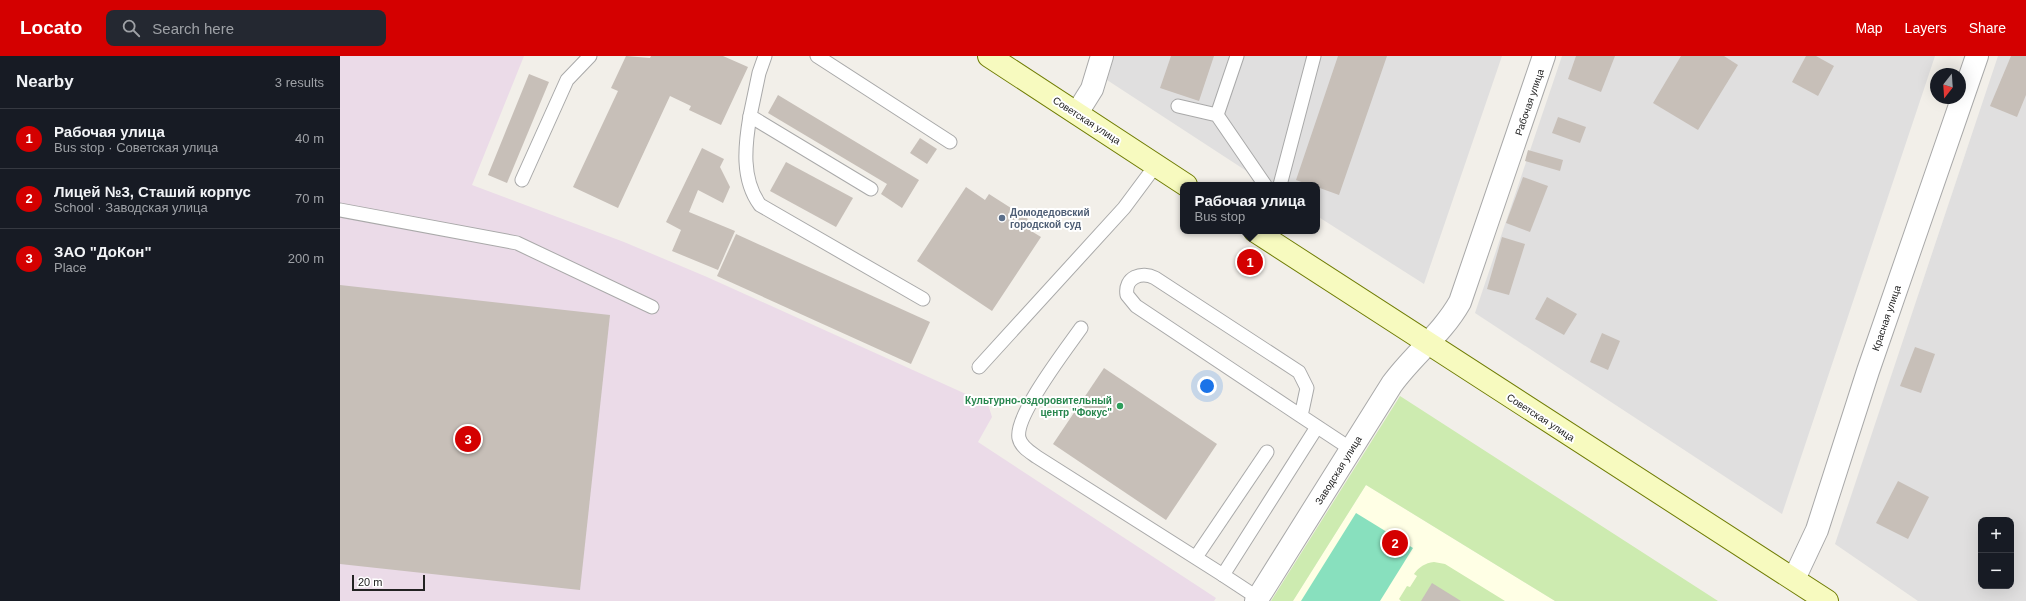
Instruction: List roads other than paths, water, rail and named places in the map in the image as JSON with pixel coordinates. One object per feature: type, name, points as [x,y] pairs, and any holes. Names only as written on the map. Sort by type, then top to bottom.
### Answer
[{"type":"main road","name":"Советская улица","points":[[989,56],[1182,182]]},
{"type":"main road","name":"Советская улица","points":[[1264,234],[1427,343],[1827,601]]},
{"type":"street","points":[[1077,113],[1092,89],[1102,56]]},
{"type":"street","name":"Рабочая улица","points":[[1427,343],[1447,322],[1465,290],[1544,56]]},
{"type":"street","name":"Красная улица","points":[[1794,579],[1817,530],[1868,371],[1977,56]]},
{"type":"street","name":"Заводская улица","points":[[1257,600],[1392,384],[1427,343]]},
{"type":"lane","points":[[522,180],[567,80],[590,56]]},
{"type":"lane","points":[[817,56],[950,142]]},
{"type":"lane","points":[[1218,115],[1237,56]]},
{"type":"lane","points":[[1281,182],[1314,56]]},
{"type":"lane","points":[[761,58],[746,140],[747,168],[754,197],[760,205],[922,299]]},
{"type":"lane","points":[[1178,106],[1218,115],[1263,182]]},
{"type":"lane","points":[[750,116],[871,189]]},
{"type":"lane","points":[[979,367],[1124,208],[1156,165]]},
{"type":"lane","points":[[340,210],[518,243],[652,307]]},
{"type":"lane","points":[[1301,416],[1307,388],[1299,372],[1155,278],[1142,274],[1134,277],[1129,283],[1127,295],[1136,306],[1301,416],[1351,449]]},
{"type":"lane","points":[[1081,328],[1026,409],[1018,429],[1020,442],[1024,448],[1037,457],[1196,557],[1257,600]]},
{"type":"lane","points":[[1223,575],[1318,427]]},
{"type":"lane","points":[[1196,557],[1266,452]]},
{"type":"place","name":"Домодедовский городской суд","points":[[1002,218]]},
{"type":"place","name":"Рабочая улица","points":[[1250,262]]},
{"type":"place","name":"Культурно-оздоровительный центр \"Фокус\"","points":[[1120,406]]},
{"type":"place","name":"ЗАО \"ДоКон\"","points":[[468,439]]},
{"type":"place","name":"Лицей №3, Сташий корпус","points":[[1395,543]]}]
